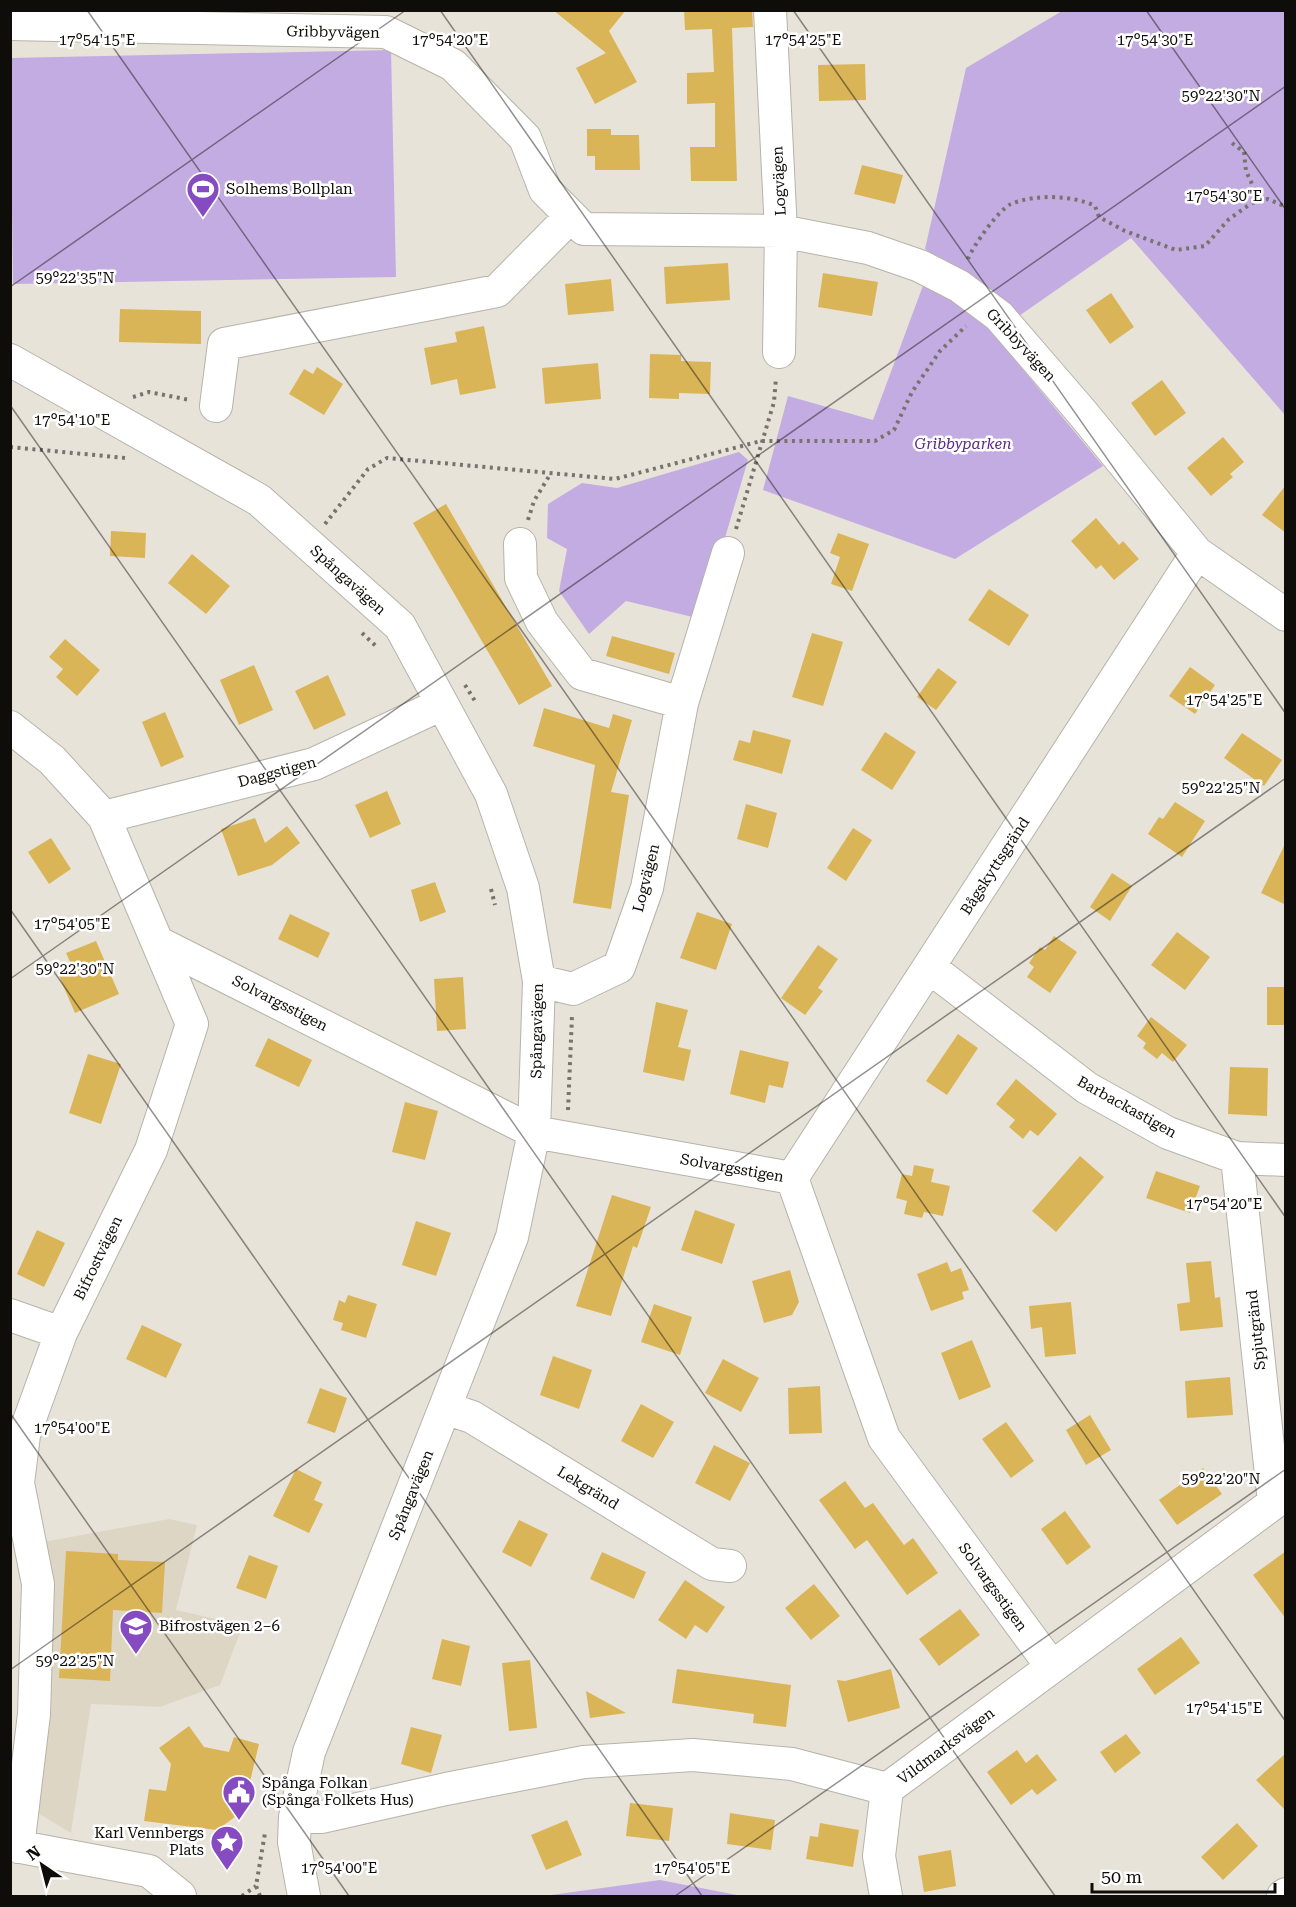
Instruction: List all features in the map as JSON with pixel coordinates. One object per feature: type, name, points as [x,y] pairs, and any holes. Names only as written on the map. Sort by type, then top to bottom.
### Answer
[{"type":"street","name":"Logvägen","points":[[770,10],[781,231],[779,352]]},
{"type":"street","name":"Gribbyvägen","points":[[10,24],[386,32],[453,65],[525,138],[545,190],[584,229],[781,231],[868,248],[920,266],[959,285],[999,316],[1080,410],[1197,554],[1286,615]]},
{"type":"street","points":[[216,406],[224,344],[497,291],[571,216]]},
{"type":"street","name":"Spångavägen","points":[[10,360],[259,500],[400,626],[491,794],[524,888],[539,981],[534,1132],[512,1237],[309,1752],[295,1816],[294,1842],[304,1896]]},
{"type":"street","points":[[520,544],[521,578],[542,622],[582,674],[682,703]]},
{"type":"street","name":"Logvägen","points":[[539,981],[573,988],[619,967],[647,888],[682,703],[728,553]]},
{"type":"street","name":"Bågskyttsgränd","points":[[792,1178],[1197,554]]},
{"type":"street","name":"Daggstigen","points":[[104,817],[314,764],[442,704]]},
{"type":"street","name":"Bifrostvägen","points":[[10,726],[52,760],[104,817],[192,1024],[151,1150],[61,1333],[24,1435],[18,1483],[38,1584],[34,1714],[14,1846]]},
{"type":"street","name":"Solvargsstigen","points":[[159,943],[534,1132],[792,1178],[884,1438],[1052,1667]]},
{"type":"street","name":"Barbackastigen","points":[[929,967],[1087,1088],[1168,1132],[1238,1158],[1286,1160]]},
{"type":"street","name":"Spjutgränd","points":[[1238,1158],[1280,1498]]},
{"type":"street","points":[[10,1315],[61,1333]]},
{"type":"street","name":"Lekgränd","points":[[445,1408],[472,1417],[712,1564],[730,1566]]},
{"type":"street","name":"Vildmarksvägen","points":[[295,1816],[322,1817],[446,1789],[584,1762],[693,1755],[792,1764],[887,1789],[1280,1498]]},
{"type":"street","points":[[886,1896],[879,1856],[887,1789]]},
{"type":"street","points":[[14,1846],[180,1896]]},
{"type":"path","points":[[1232,143],[1244,152],[1246,171],[1260,201]]},
{"type":"path","points":[[959,285],[972,250],[1010,204],[1041,199],[1081,199],[1095,206],[1099,217],[1125,231],[1176,250],[1205,246],[1229,219],[1252,203],[1268,199],[1286,207]]},
{"type":"path","points":[[322,528],[368,469],[387,458],[615,479],[761,441],[876,441],[894,430],[912,392],[940,351],[987,307]]},
{"type":"path","points":[[728,553],[774,402],[779,352]]},
{"type":"path","points":[[129,398],[149,392],[216,406]]},
{"type":"path","points":[[10,447],[133,459]]},
{"type":"path","points":[[520,544],[534,501],[551,473]]},
{"type":"path","points":[[242,1896],[256,1886]]},
{"type":"shaded area","name":"Bifrostvägen 2–6","points":[[169,1519],[197,1525],[176,1610],[243,1625],[220,1685],[160,1707],[91,1704],[71,1833],[36,1812],[43,1542]]},
{"type":"green space","points":[[1062,11],[1285,11],[1285,415],[1131,238],[1016,318],[925,249],[966,68]]},
{"type":"green space","name":"Solhems Bollplan","points":[[391,50],[396,277],[13,284],[10,58]]},
{"type":"green space","name":"Gribbyparken","points":[[924,283],[981,319],[1103,466],[955,559],[763,490],[788,396],[873,420]]},
{"type":"green space","points":[[739,452],[748,460],[701,619],[626,601],[589,634],[559,591],[567,549],[547,538],[548,504],[582,483],[617,488]]},
{"type":"green space","points":[[660,1880],[742,1896],[544,1896]]},
{"type":"building","points":[[553,10],[626,10],[609,31],[637,82],[595,104],[576,68],[606,53]]},
{"type":"building","points":[[684,10],[752,10],[753,27],[732,28],[737,181],[691,181],[690,147],[715,147],[715,103],[687,104],[687,73],[714,72],[712,29],[685,30]]},
{"type":"building","points":[[865,64],[866,100],[819,101],[818,65]]},
{"type":"building","points":[[587,129],[611,129],[611,135],[639,135],[640,170],[595,170],[595,156],[587,156]]},
{"type":"building","points":[[862,165],[903,175],[895,204],[854,194]]},
{"type":"building","points":[[728,263],[730,300],[666,304],[664,267]]},
{"type":"building","points":[[823,273],[878,282],[872,316],[818,307]]},
{"type":"building","points":[[611,279],[614,311],[568,315],[565,284]]},
{"type":"building","points":[[1111,293],[1134,327],[1110,344],[1086,310]]},
{"type":"building","points":[[120,309],[201,311],[201,344],[119,342]]},
{"type":"building","points":[[484,326],[496,388],[460,395],[457,379],[431,385],[424,348],[457,342],[455,332]]},
{"type":"building","points":[[650,354],[681,355],[681,361],[711,362],[710,394],[679,393],[679,399],[649,398]]},
{"type":"building","points":[[598,363],[601,399],[545,404],[542,368]]},
{"type":"building","points":[[317,367],[343,384],[324,415],[289,394],[304,369],[313,374]]},
{"type":"building","points":[[1162,380],[1186,413],[1155,436],[1131,403]]},
{"type":"building","points":[[1223,437],[1244,462],[1230,474],[1233,477],[1211,496],[1187,468]]},
{"type":"building","points":[[1286,485],[1286,533],[1262,515]]},
{"type":"building","points":[[446,504],[552,686],[519,705],[413,523]]},
{"type":"building","points":[[1096,518],[1119,545],[1123,541],[1139,559],[1114,580],[1101,565],[1096,569],[1071,541]]},
{"type":"building","points":[[111,531],[146,533],[145,558],[110,556]]},
{"type":"building","points":[[838,533],[869,544],[852,591],[831,584],[840,557],[830,553]]},
{"type":"building","points":[[192,554],[230,586],[206,614],[168,583]]},
{"type":"building","points":[[989,589],[1029,615],[1009,646],[968,620]]},
{"type":"building","points":[[812,633],[843,642],[823,706],[792,697]]},
{"type":"building","points":[[612,636],[675,653],[669,674],[606,656]]},
{"type":"building","points":[[65,639],[100,670],[77,696],[56,677],[63,669],[49,657]]},
{"type":"building","points":[[254,665],[273,710],[239,725],[220,680]]},
{"type":"building","points":[[1190,667],[1215,685],[1195,714],[1169,696]]},
{"type":"building","points":[[938,668],[957,682],[936,710],[917,697]]},
{"type":"building","points":[[328,675],[346,715],[314,730],[295,691]]},
{"type":"building","points":[[544,708],[609,728],[613,714],[632,720],[611,792],[629,795],[611,909],[573,903],[595,765],[533,746]]},
{"type":"building","points":[[165,712],[184,757],[161,767],[142,722]]},
{"type":"building","points":[[753,730],[791,740],[782,774],[733,760],[739,740],[750,743]]},
{"type":"building","points":[[885,732],[916,752],[892,790],[861,770]]},
{"type":"building","points":[[1242,733],[1282,760],[1264,786],[1224,758]]},
{"type":"building","points":[[387,791],[401,824],[370,838],[355,805]]},
{"type":"building","points":[[1175,802],[1205,821],[1182,857],[1148,834],[1159,817],[1163,819]]},
{"type":"building","points":[[746,804],[777,813],[768,848],[737,839]]},
{"type":"building","points":[[255,818],[265,843],[287,826],[300,843],[272,865],[238,876],[221,829]]},
{"type":"building","points":[[853,828],[872,840],[846,881],[827,868]]},
{"type":"building","points":[[51,838],[71,869],[49,884],[28,852]]},
{"type":"building","points":[[1286,842],[1286,905],[1261,893]]},
{"type":"building","points":[[1112,873],[1132,886],[1110,921],[1090,907]]},
{"type":"building","points":[[435,882],[446,912],[420,922],[411,890]]},
{"type":"building","points":[[697,912],[732,924],[716,970],[680,958]]},
{"type":"building","points":[[290,914],[330,933],[318,958],[278,939]]},
{"type":"building","points":[[1177,932],[1210,957],[1185,990],[1151,965]]},
{"type":"building","points":[[1054,936],[1077,952],[1050,993],[1027,977],[1034,967],[1029,963],[1040,947],[1045,950]]},
{"type":"building","points":[[96,941],[119,994],[75,1013],[59,976],[74,970],[66,953]]},
{"type":"building","points":[[818,945],[838,959],[818,988],[823,991],[805,1015],[781,998]]},
{"type":"building","points":[[463,977],[466,1029],[437,1031],[434,979]]},
{"type":"building","points":[[1267,987],[1286,987],[1286,1025],[1267,1025]]},
{"type":"building","points":[[656,1002],[688,1010],[678,1047],[691,1050],[684,1081],[643,1072]]},
{"type":"building","points":[[1151,1017],[1187,1045],[1173,1062],[1162,1053],[1157,1059],[1143,1048],[1146,1043],[1137,1036]]},
{"type":"building","points":[[958,1034],[978,1048],[947,1095],[926,1081]]},
{"type":"building","points":[[268,1038],[312,1060],[299,1087],[255,1066]]},
{"type":"building","points":[[740,1050],[789,1062],[783,1088],[769,1085],[765,1103],[730,1094]]},
{"type":"building","points":[[88,1054],[121,1064],[101,1124],[69,1113]]},
{"type":"building","points":[[1230,1067],[1268,1068],[1267,1116],[1228,1114]]},
{"type":"building","points":[[1016,1079],[1057,1114],[1038,1136],[1030,1130],[1023,1139],[1009,1127],[1015,1120],[996,1104]]},
{"type":"building","points":[[405,1102],[438,1111],[425,1160],[392,1152]]},
{"type":"building","points":[[1080,1156],[1104,1177],[1056,1232],[1032,1211]]},
{"type":"building","points":[[914,1165],[934,1169],[931,1182],[950,1186],[943,1216],[924,1212],[922,1218],[904,1214],[907,1201],[896,1198],[902,1174],[912,1176]]},
{"type":"building","points":[[1156,1171],[1200,1186],[1190,1213],[1146,1198]]},
{"type":"building","points":[[612,1195],[651,1207],[637,1248],[633,1246],[611,1316],[576,1306]]},
{"type":"building","points":[[695,1210],[735,1224],[722,1264],[681,1250]]},
{"type":"building","points":[[416,1221],[451,1233],[436,1276],[402,1265]]},
{"type":"building","points":[[37,1230],[65,1243],[44,1287],[17,1274]]},
{"type":"building","points":[[1211,1261],[1215,1298],[1220,1297],[1223,1327],[1180,1331],[1177,1304],[1190,1302],[1186,1263]]},
{"type":"building","points":[[947,1262],[951,1272],[961,1268],[969,1290],[962,1292],[964,1299],[931,1311],[917,1274]]},
{"type":"building","points":[[790,1270],[799,1302],[792,1315],[764,1323],[752,1281]]},
{"type":"building","points":[[348,1295],[377,1304],[366,1338],[341,1330],[343,1323],[333,1320],[339,1300],[345,1303]]},
{"type":"building","points":[[1071,1302],[1076,1354],[1045,1357],[1042,1327],[1031,1329],[1029,1306]]},
{"type":"building","points":[[654,1304],[692,1317],[680,1355],[641,1342]]},
{"type":"building","points":[[142,1325],[182,1344],[166,1378],[126,1359]]},
{"type":"building","points":[[972,1340],[991,1387],[959,1400],[941,1353]]},
{"type":"building","points":[[553,1356],[592,1370],[579,1409],[540,1395]]},
{"type":"building","points":[[723,1359],[759,1378],[741,1412],[705,1393]]},
{"type":"building","points":[[1230,1377],[1233,1415],[1187,1418],[1185,1381]]},
{"type":"building","points":[[820,1386],[822,1433],[789,1434],[788,1388]]},
{"type":"building","points":[[320,1388],[347,1398],[335,1433],[307,1423]]},
{"type":"building","points":[[641,1404],[674,1422],[653,1458],[621,1441]]},
{"type":"building","points":[[1090,1415],[1111,1450],[1086,1465],[1066,1430]]},
{"type":"building","points":[[1006,1422],[1034,1461],[1011,1478],[982,1439]]},
{"type":"building","points":[[714,1445],[750,1463],[730,1501],[695,1483]]},
{"type":"building","points":[[1203,1468],[1222,1494],[1177,1525],[1159,1500]]},
{"type":"building","points":[[296,1469],[322,1482],[314,1500],[323,1504],[309,1533],[273,1516]]},
{"type":"building","points":[[845,1481],[865,1508],[873,1503],[904,1545],[913,1538],[938,1573],[907,1595],[867,1540],[855,1549],[819,1500]]},
{"type":"building","points":[[1065,1511],[1091,1547],[1067,1565],[1041,1529]]},
{"type":"building","points":[[519,1520],[548,1534],[531,1567],[502,1552]]},
{"type":"building","points":[[66,1551],[118,1554],[118,1560],[165,1562],[162,1613],[113,1610],[110,1681],[59,1678]]},
{"type":"building","points":[[1286,1551],[1286,1619],[1253,1575]]},
{"type":"building","points":[[602,1552],[646,1572],[634,1599],[590,1579]]},
{"type":"building","points":[[249,1555],[278,1566],[266,1599],[236,1588]]},
{"type":"building","points":[[685,1580],[725,1607],[707,1633],[695,1625],[686,1639],[658,1620]]},
{"type":"building","points":[[814,1584],[840,1616],[811,1640],[785,1608]]},
{"type":"building","points":[[960,1609],[980,1635],[939,1666],[919,1639]]},
{"type":"building","points":[[1181,1637],[1200,1663],[1155,1695],[1137,1669]]},
{"type":"building","points":[[442,1639],[470,1646],[461,1686],[432,1679]]},
{"type":"building","points":[[530,1660],[537,1728],[509,1731],[502,1663]]},
{"type":"building","points":[[677,1669],[791,1685],[786,1727],[753,1723],[754,1714],[672,1703]]},
{"type":"building","points":[[891,1669],[900,1708],[848,1722],[837,1680],[845,1681]]},
{"type":"building","points":[[586,1691],[626,1713],[590,1718]]},
{"type":"building","points":[[189,1726],[204,1747],[229,1752],[234,1737],[259,1744],[243,1811],[217,1830],[144,1821],[149,1789],[166,1791],[171,1764],[159,1748]]},
{"type":"building","points":[[411,1727],[442,1735],[431,1773],[401,1764]]},
{"type":"building","points":[[1126,1734],[1141,1753],[1115,1773],[1100,1752]]},
{"type":"building","points":[[1017,1750],[1026,1763],[1037,1754],[1057,1780],[1037,1795],[1032,1789],[1011,1805],[987,1772]]},
{"type":"building","points":[[1286,1753],[1286,1811],[1256,1780]]},
{"type":"building","points":[[630,1803],[673,1808],[669,1841],[626,1836]]},
{"type":"building","points":[[730,1813],[775,1820],[771,1850],[727,1844]]},
{"type":"building","points":[[567,1820],[582,1855],[546,1870],[531,1835]]},
{"type":"building","points":[[820,1823],[859,1830],[853,1867],[806,1859],[810,1836],[818,1837]]},
{"type":"building","points":[[1237,1823],[1258,1846],[1223,1880],[1201,1857]]},
{"type":"building","points":[[951,1850],[956,1886],[924,1892],[918,1856]]},
{"type":"place","name":"Solhems Bollplan","points":[[203,218]]},
{"type":"place","name":"Bifrostvägen 2–6","points":[[136,1655]]},
{"type":"place","name":"Spånga Folkan (Spånga Folkets Hus)","points":[[239,1821]]},
{"type":"place","name":"Karl Vennbergs Plats","points":[[227,1871]]}]
